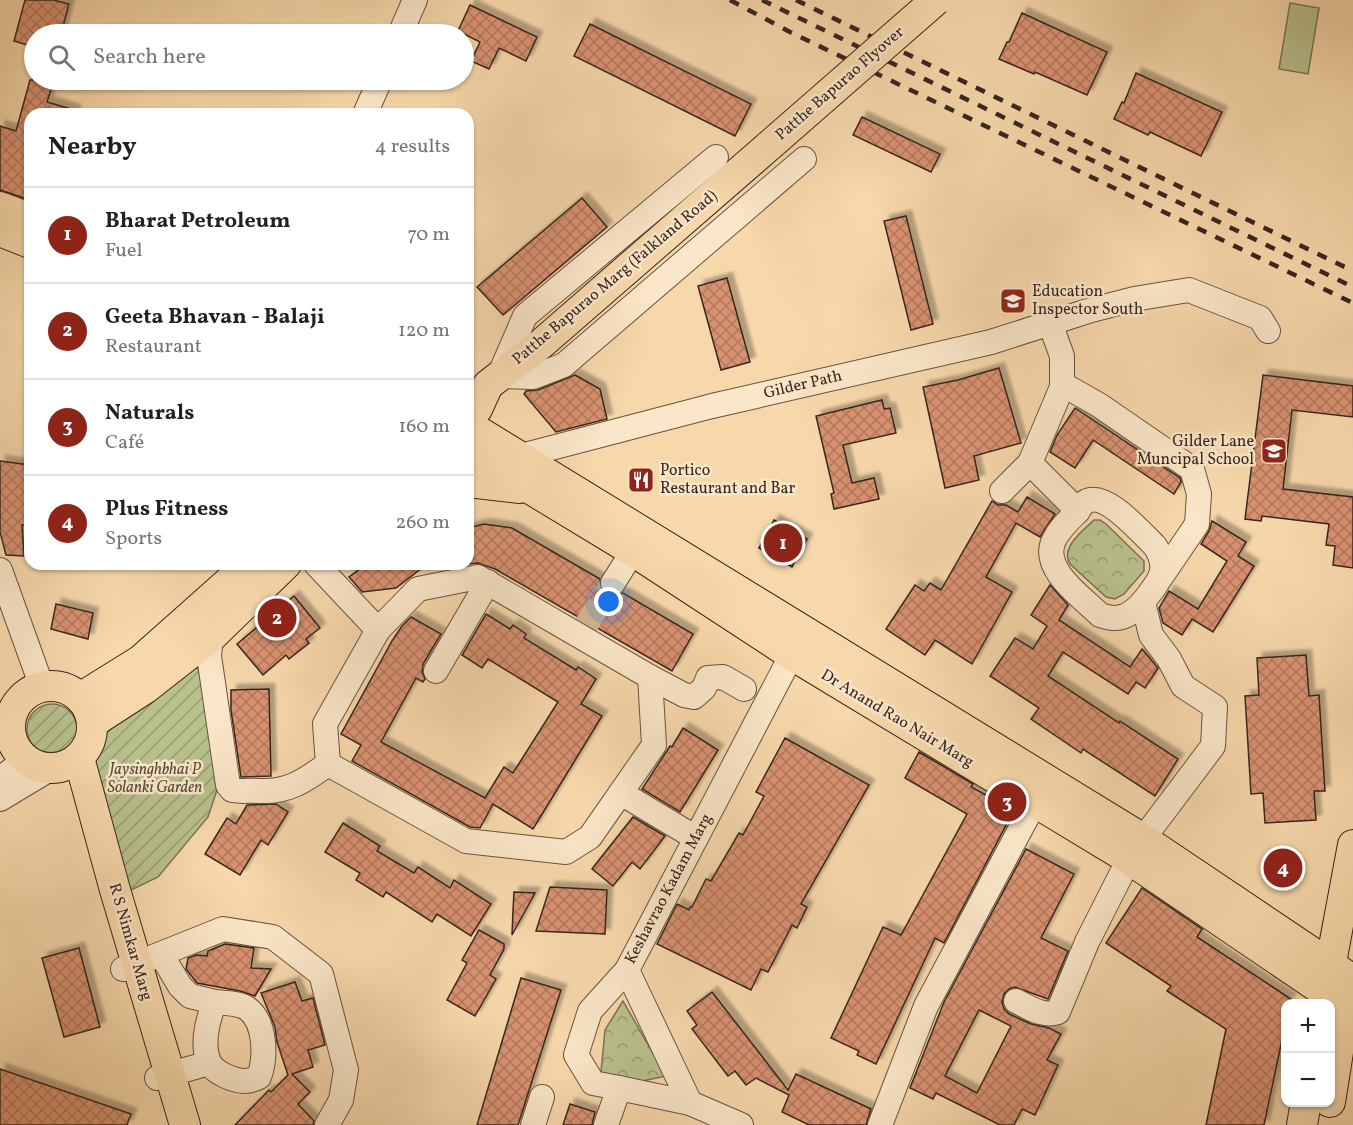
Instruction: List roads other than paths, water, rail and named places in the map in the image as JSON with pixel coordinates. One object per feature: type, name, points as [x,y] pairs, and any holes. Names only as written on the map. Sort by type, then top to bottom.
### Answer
[{"type":"main road","name":"Patthe Bapurao Flyover","points":[[770,145],[936,0]]},
{"type":"main road","name":"Patthe Bapurao Marg (Falkland Road)","points":[[474,411],[477,409],[485,383],[541,344],[770,145]]},
{"type":"main road","points":[[0,207],[24,216]]},
{"type":"main road","points":[[0,231],[24,241]]},
{"type":"main road","name":"Dr Anand Rao Nair Marg","points":[[474,429],[1035,802],[1136,849]]},
{"type":"main road","name":"Dr Anand Rao Nair Marg","points":[[474,455],[633,551],[797,644],[1136,849],[1342,987]]},
{"type":"main road","points":[[474,483],[529,489]]},
{"type":"main road","points":[[149,670],[243,570]]},
{"type":"main road","points":[[86,711],[149,670],[211,637],[280,570]]},
{"type":"main road","points":[[56,686],[69,690],[86,711],[90,737],[85,750],[30,744],[22,698],[42,687],[56,686]]},
{"type":"main road","name":"R S Nimkar Marg","points":[[30,744],[140,962],[172,1125]]},
{"type":"main road","points":[[1335,1054],[1353,845]]},
{"type":"main road","name":"R S Nimkar Marg","points":[[164,1076],[185,1125]]},
{"type":"main road","points":[[1302,1125],[1305,1107]]},
{"type":"main road","points":[[1327,1125],[1329,1107]]},
{"type":"street","points":[[404,24],[415,0]]},
{"type":"street","points":[[368,108],[376,90]]},
{"type":"street","points":[[485,383],[525,316],[716,157]]},
{"type":"street","points":[[485,383],[533,377],[564,365],[804,159]]},
{"type":"street","name":"Gilder Path","points":[[517,457],[712,406],[991,342],[1134,299],[1189,290],[1260,318],[1268,331]]},
{"type":"street","points":[[1002,491],[1030,463],[1062,384],[1062,356],[1050,323]]},
{"type":"street","points":[[1062,384],[1099,405],[1191,469],[1199,494],[1197,524],[1161,577],[1133,613],[1117,619],[1100,615],[1058,574],[1050,557],[1051,548],[1061,529],[1084,502],[1089,500],[1107,504],[1116,509],[1155,546],[1163,568],[1161,577]]},
{"type":"street","points":[[1030,463],[1078,511]]},
{"type":"street","points":[[613,583],[633,551]]},
{"type":"street","points":[[0,570],[42,687]]},
{"type":"street","points":[[322,570],[378,630]]},
{"type":"street","points":[[328,765],[325,724],[378,630],[418,589],[478,577],[583,630],[650,677],[684,695],[694,697],[704,688],[708,678],[723,677],[744,689]]},
{"type":"street","points":[[436,671],[488,582]]},
{"type":"street","points":[[1016,1001],[1038,1013],[1050,1015],[1058,1012],[1087,942],[1136,849],[1213,746],[1215,706],[1183,687],[1169,659],[1151,635],[1143,602]]},
{"type":"street","points":[[211,637],[209,656],[228,785],[232,790],[245,792],[285,790],[303,782],[328,765]]},
{"type":"street","name":"Keshavrao Kadam Marg","points":[[741,1125],[690,1103],[593,1083],[576,1055],[590,1011],[627,970],[797,644]]},
{"type":"street","points":[[328,765],[466,841],[566,852],[590,837],[654,745],[650,677]]},
{"type":"street","points":[[0,779],[30,744]]},
{"type":"street","points":[[0,799],[30,744]]},
{"type":"street","points":[[621,793],[696,838]]},
{"type":"street","points":[[880,1125],[926,1006],[1035,802]]},
{"type":"street","points":[[140,962],[223,929],[273,937],[321,974],[346,1070],[341,1100],[327,1125]]},
{"type":"street","points":[[140,962],[180,986],[190,996],[247,1008],[256,1019],[265,1047],[259,1077],[247,1081],[220,1073],[209,1063],[208,1017],[215,1002]]},
{"type":"street","points":[[627,970],[690,1103]]},
{"type":"street","points":[[164,1076],[209,1063]]},
{"type":"street","points":[[606,1125],[619,1088]]},
{"type":"street","points":[[532,1125],[542,1097]]},
{"type":"tunnel","points":[[586,625],[613,583]]},
{"type":"railway","points":[[730,0],[790,32],[1353,303]]},
{"type":"railway","points":[[762,0],[1353,287]]},
{"type":"railway","points":[[796,0],[1353,271]]},
{"type":"place","name":"Education Inspector South","points":[[1013,301]]},
{"type":"place","name":"Gilder Lane Muncipal School","points":[[1274,451]]},
{"type":"place","name":"Portico Restaurant and Bar","points":[[641,480]]},
{"type":"place","name":"Bharat Petroleum","points":[[783,543]]},
{"type":"place","name":"Geeta Bhavan - Balaji","points":[[277,618]]},
{"type":"place","name":"Naturals","points":[[1007,802]]},
{"type":"place","name":"Plus Fitness","points":[[1283,868]]},
{"type":"park label","name":"Jaysinghbhai P Solanki Garden","points":[[155,779]]}]
